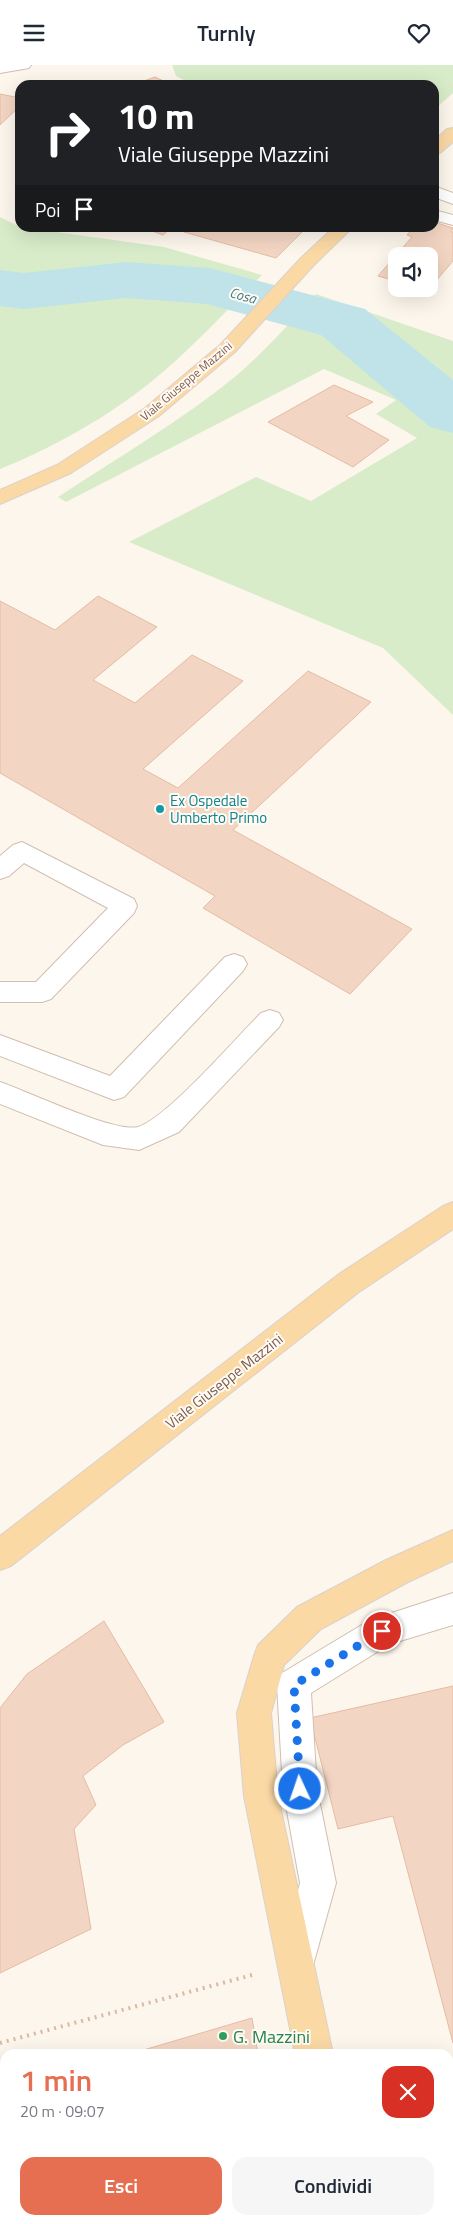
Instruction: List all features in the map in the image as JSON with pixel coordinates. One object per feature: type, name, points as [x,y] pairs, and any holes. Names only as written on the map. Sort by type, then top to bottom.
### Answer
[{"type":"main road","points":[[439,145],[453,133]]},
{"type":"main road","name":"Viale Giuseppe Mazzini","points":[[0,498],[64,469],[152,412],[228,348],[307,262],[340,232]]},
{"type":"main road","name":"Viale Giuseppe Mazzini","points":[[0,1555],[349,1283],[453,1214]]},
{"type":"main road","points":[[313,2049],[261,1796],[254,1713],[270,1656],[309,1618],[397,1571],[453,1545]]},
{"type":"street","points":[[0,68],[23,65]]},
{"type":"street","points":[[439,193],[453,199]]},
{"type":"street","points":[[439,216],[453,220]]},
{"type":"street","points":[[0,870],[22,851],[125,906],[42,992],[0,992]]},
{"type":"street","points":[[0,1045],[114,1089],[234,964]]},
{"type":"street","points":[[0,1093],[103,1134],[139,1139],[169,1124],[270,1019]]},
{"type":"street","points":[[296,1964],[318,1883],[300,1789],[294,1685],[382,1631],[453,1609]]},
{"type":"path","points":[[0,2043],[296,1964]]},
{"type":"green space","points":[[172,65],[453,65],[453,93],[439,106],[439,80],[184,80],[176,76]]},
{"type":"green space","points":[[0,217],[15,224],[15,232],[56,232],[164,247],[262,275],[182,355],[130,398],[67,437],[0,469]]},
{"type":"green space","points":[[316,294],[453,341],[453,715],[383,648],[129,542],[256,477],[311,501],[417,438],[376,414],[396,400],[324,369],[66,502],[58,497],[171,424],[215,393],[247,366]]},
{"type":"building","points":[[155,77],[161,80],[147,80]]},
{"type":"building","points":[[0,94],[15,97],[15,111],[0,125]]},
{"type":"building","points":[[439,224],[453,228],[451,232],[453,232],[453,261],[438,278],[438,247],[403,247],[412,237],[407,235],[410,232],[439,232]]},
{"type":"building","points":[[155,232],[166,232],[163,235]]},
{"type":"building","points":[[184,232],[302,232],[276,258]]},
{"type":"building","points":[[388,265],[388,279],[378,276]]},
{"type":"building","points":[[334,385],[373,402],[346,416],[389,440],[353,467],[268,422]]},
{"type":"building","name":"Ex Ospedale Umberto Primo","points":[[98,596],[157,627],[93,680],[135,703],[192,655],[243,681],[143,769],[178,788],[308,671],[371,702],[233,830],[412,929],[350,994],[203,908],[215,896],[0,773],[0,601],[55,630]]},
{"type":"building","points":[[104,1621],[164,1722],[123,1745],[83,1776],[96,1805],[74,1829],[91,1929],[0,1973],[0,1708],[27,1674]]},
{"type":"building","points":[[453,1686],[453,2043],[393,1816],[338,1829],[310,1718]]},
{"type":"building","name":"G. Mazzini","points":[[252,2018],[257,2049],[147,2049]]},
{"type":"waterway","name":"Cosa","points":[[0,288],[24,291],[126,280],[210,286],[343,322],[453,413]]},
{"type":"place","name":"Ex Ospedale Umberto Primo","points":[[160,809]]},
{"type":"place","name":"G. Mazzini","points":[[223,2036]]},
{"type":"route","points":[[300,1789],[294,1685],[382,1631]]}]
